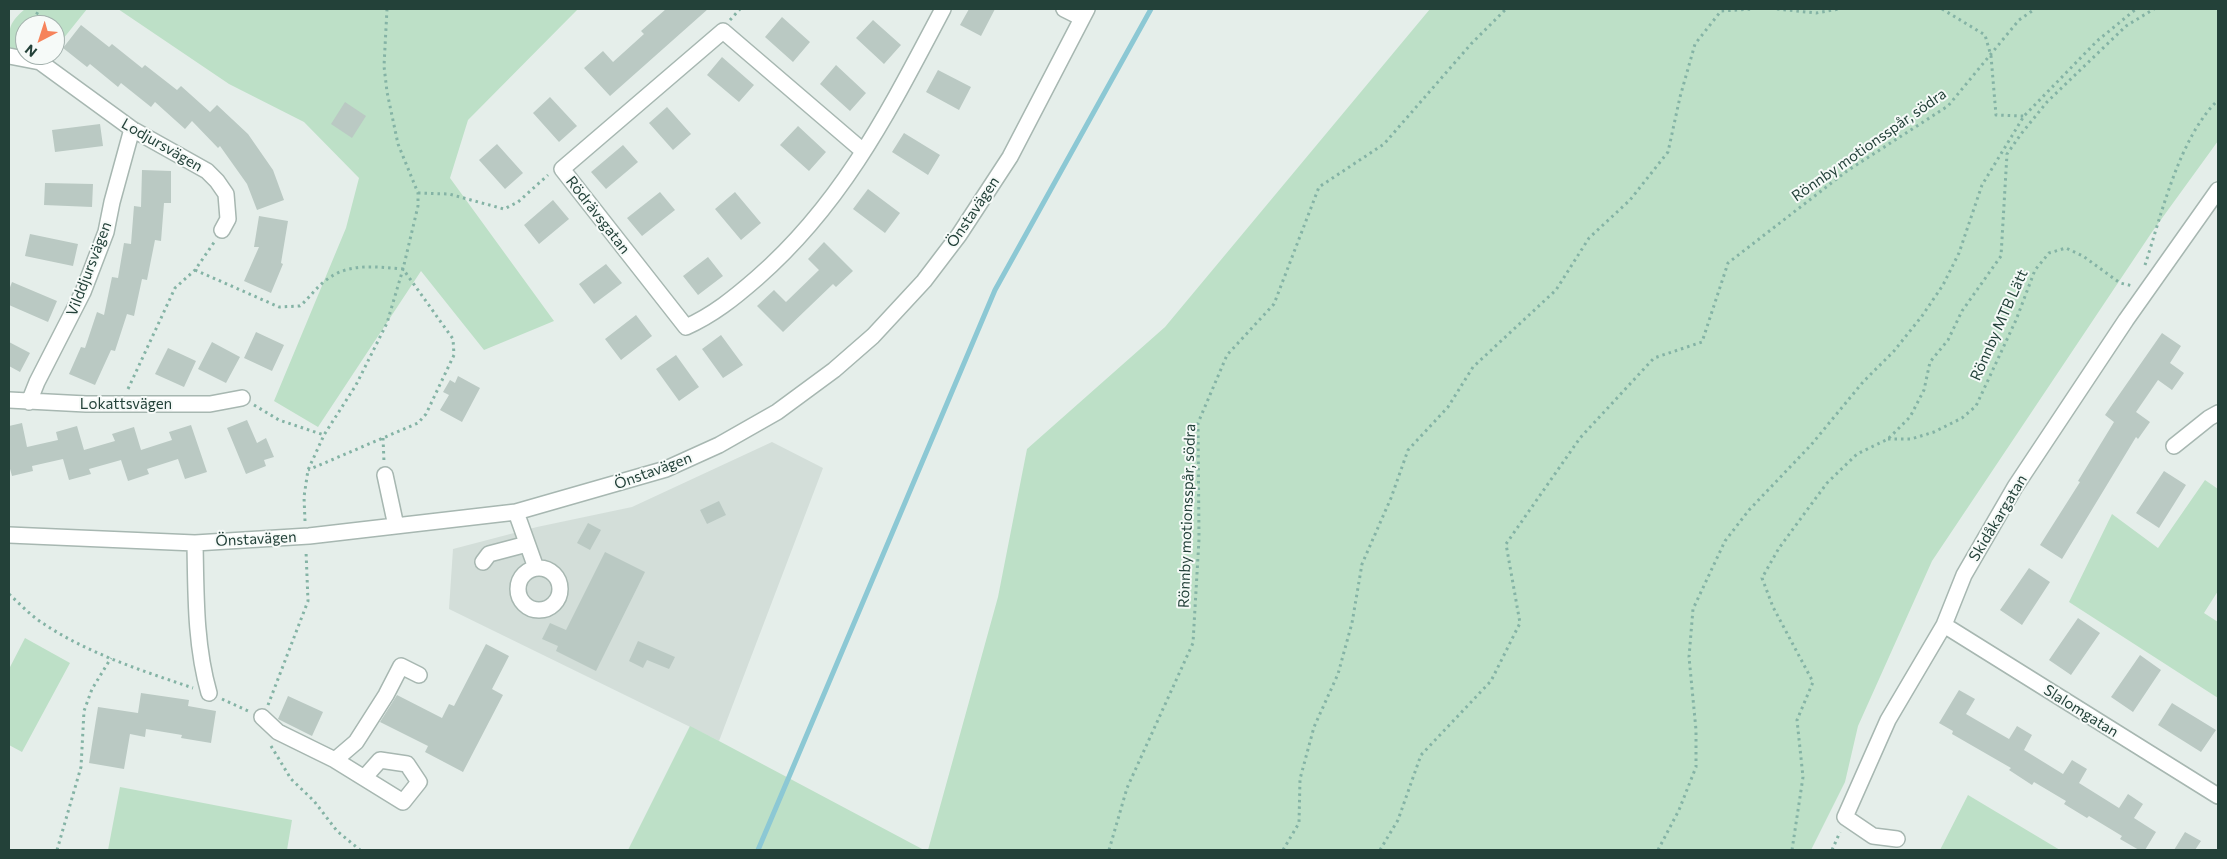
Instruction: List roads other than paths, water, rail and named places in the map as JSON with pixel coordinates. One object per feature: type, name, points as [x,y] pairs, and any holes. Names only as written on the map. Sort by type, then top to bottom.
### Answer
[{"type":"street","name":"Rödrävsgatan","points":[[863,151],[723,31],[562,169],[686,326],[707,317],[733,298],[782,256],[835,194],[863,151],[899,92],[943,9]]},
{"type":"street","points":[[1064,9],[1084,14]]},
{"type":"street","name":"Önstavägen","points":[[9,534],[195,543],[309,536],[516,512],[666,469],[719,445],[777,412],[834,370],[873,336],[924,281],[959,235],[1010,157],[1084,14]]},
{"type":"street","name":"Lodjursvägen","points":[[9,56],[40,62],[132,129],[197,164],[217,181],[226,194],[228,219],[222,230]]},
{"type":"street","name":"Vilddjursvägen","points":[[29,402],[37,382],[83,292],[106,232],[132,129]]},
{"type":"street","name":"Skidåkargatan","points":[[1897,839],[1873,836],[1845,817],[1888,720],[1944,625],[1964,575],[2015,487],[2126,320],[2218,193]]},
{"type":"street","name":"Lokattsvägen","points":[[9,400],[120,404],[210,404],[242,398]]},
{"type":"street","points":[[2174,446],[2218,413]]},
{"type":"street","points":[[385,475],[396,526]]},
{"type":"street","points":[[516,512],[536,568]]},
{"type":"street","points":[[195,543],[196,613],[204,676],[209,693]]},
{"type":"street","points":[[483,562],[489,554],[527,544]]},
{"type":"street","name":"Slalomgatan","points":[[1944,625],[2218,796]]},
{"type":"street","points":[[335,760],[356,742],[401,666],[419,675]]},
{"type":"street","points":[[262,717],[278,732],[335,760],[364,778]]},
{"type":"waterway","points":[[758,850],[995,290],[1151,9]]}]
